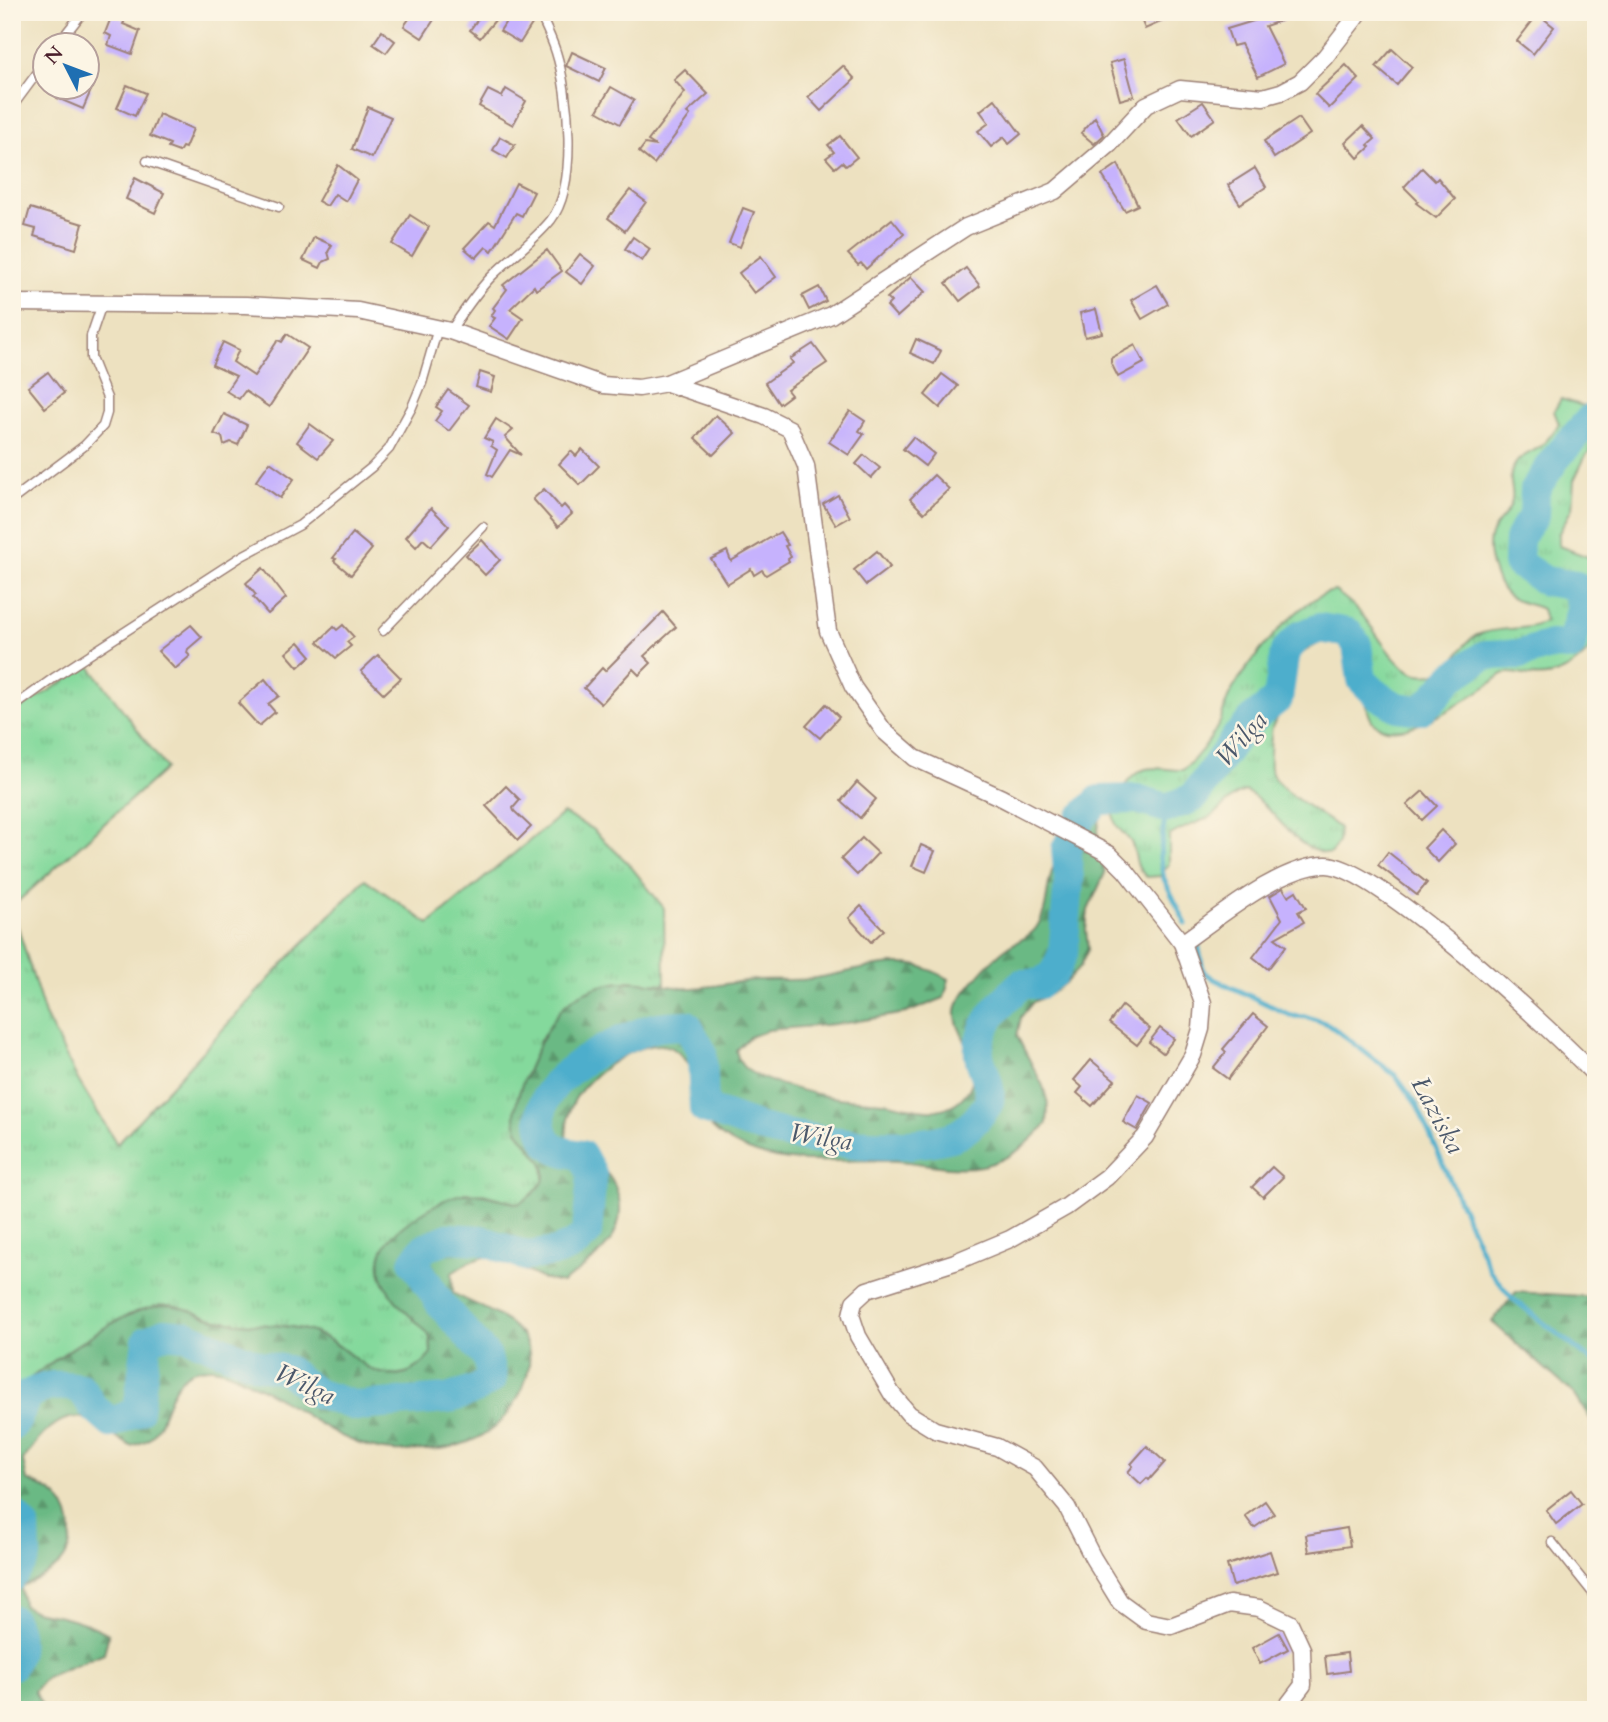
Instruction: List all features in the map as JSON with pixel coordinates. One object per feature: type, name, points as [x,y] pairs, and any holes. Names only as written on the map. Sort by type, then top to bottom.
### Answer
[{"type":"street","points":[[12,303],[246,305],[358,311],[444,330],[603,385],[639,388],[667,383],[831,315],[966,228],[1055,191],[1109,145],[1146,105],[1180,89],[1263,97],[1300,82],[1325,57],[1360,12]]},
{"type":"street","points":[[667,383],[752,412],[790,429],[806,466],[828,631],[853,687],[884,731],[915,758],[1002,798],[1109,855],[1125,870],[1182,943],[1203,1003],[1201,1028],[1193,1055],[1145,1137],[1107,1177],[1066,1207],[1010,1239],[955,1262],[867,1290],[854,1302],[851,1315],[858,1336],[878,1371],[909,1414],[935,1430],[997,1447],[1035,1468],[1067,1507],[1093,1558],[1120,1602],[1146,1621],[1171,1626],[1229,1604],[1259,1608],[1290,1623],[1302,1649],[1303,1685],[1284,1710]]},
{"type":"street","points":[[1182,943],[1272,882],[1297,871],[1325,865],[1345,868],[1375,885],[1423,922],[1544,1025],[1596,1076]]},
{"type":"lane","points":[[67,32],[83,12]]},
{"type":"lane","points":[[12,708],[55,677],[242,556],[300,525],[372,467],[389,449],[406,419],[444,330],[490,278],[552,219],[562,199],[568,167],[564,91],[556,53],[539,12]]},
{"type":"lane","points":[[12,107],[32,80]]},
{"type":"lane","points":[[147,161],[279,207]]},
{"type":"lane","points":[[12,500],[84,446],[103,426],[107,413],[107,398],[91,358],[91,336],[102,304]]},
{"type":"lane","points":[[383,631],[483,527]]},
{"type":"lane","points":[[1552,1542],[1596,1597]]},
{"type":"green space","points":[[1596,397],[1596,445],[1586,455],[1574,480],[1572,508],[1559,533],[1559,546],[1596,560],[1596,631],[1594,641],[1584,656],[1571,667],[1547,676],[1503,674],[1434,718],[1401,729],[1386,729],[1374,723],[1370,717],[1355,647],[1350,638],[1331,639],[1312,647],[1295,660],[1285,676],[1282,708],[1272,730],[1270,769],[1290,793],[1339,828],[1338,843],[1330,854],[1305,845],[1256,798],[1245,791],[1234,796],[1210,817],[1169,836],[1169,864],[1160,876],[1147,877],[1138,865],[1132,844],[1115,822],[1117,799],[1127,783],[1139,772],[1155,768],[1183,770],[1189,765],[1204,748],[1220,722],[1229,696],[1261,650],[1291,618],[1321,595],[1335,591],[1350,602],[1394,658],[1414,673],[1426,675],[1445,669],[1477,635],[1495,630],[1529,627],[1545,621],[1542,609],[1515,600],[1503,590],[1492,566],[1489,541],[1511,504],[1511,475],[1516,463],[1545,443],[1559,424],[1554,411],[1561,399],[1587,407]]},
{"type":"green space","points":[[90,666],[166,768],[15,904],[15,918],[45,1015],[78,1080],[117,1144],[365,879],[429,924],[563,813],[592,829],[628,863],[664,908],[665,984],[628,981],[560,1011],[540,1041],[515,1115],[519,1133],[543,1162],[544,1180],[533,1194],[518,1204],[483,1194],[464,1193],[389,1293],[430,1335],[431,1354],[412,1371],[393,1375],[377,1372],[330,1340],[309,1331],[218,1320],[167,1305],[150,1307],[108,1326],[64,1353],[12,1393],[12,713]]},
{"type":"green space","points":[[1097,809],[1100,818],[1097,837],[1105,873],[1088,910],[1088,949],[1080,967],[1066,982],[1051,994],[1033,1002],[1021,1017],[1017,1036],[1043,1086],[1048,1104],[1047,1123],[1026,1144],[1001,1160],[972,1167],[898,1161],[813,1161],[771,1157],[731,1142],[711,1126],[701,1110],[698,1086],[692,1072],[684,1058],[673,1049],[655,1045],[628,1054],[600,1071],[589,1082],[579,1093],[568,1116],[566,1139],[612,1180],[619,1199],[618,1226],[604,1248],[562,1283],[543,1279],[488,1256],[469,1262],[452,1273],[453,1293],[510,1323],[519,1332],[529,1353],[526,1380],[518,1398],[502,1420],[486,1433],[457,1446],[436,1449],[397,1451],[373,1448],[337,1434],[269,1392],[237,1376],[212,1368],[197,1369],[178,1383],[157,1429],[144,1442],[131,1446],[100,1426],[83,1418],[73,1417],[56,1424],[40,1437],[23,1461],[27,1480],[48,1490],[59,1499],[68,1516],[71,1535],[67,1553],[62,1561],[47,1574],[21,1587],[23,1605],[38,1612],[80,1621],[109,1634],[104,1653],[46,1677],[34,1691],[42,1710],[12,1710],[12,1393],[64,1353],[108,1326],[150,1307],[167,1305],[218,1320],[309,1331],[330,1340],[377,1372],[400,1374],[417,1368],[431,1354],[430,1338],[395,1300],[386,1286],[380,1262],[383,1250],[401,1227],[455,1196],[475,1194],[518,1204],[536,1191],[544,1179],[544,1169],[517,1127],[515,1114],[520,1090],[539,1046],[559,1012],[575,998],[602,986],[618,982],[637,982],[683,988],[710,987],[747,981],[809,979],[889,965],[923,967],[949,979],[944,998],[906,1013],[846,1023],[768,1030],[749,1037],[736,1052],[741,1063],[758,1076],[807,1092],[924,1110],[937,1110],[954,1104],[966,1093],[974,1070],[971,1054],[957,1020],[957,1006],[971,984],[993,960],[1036,928],[1044,912],[1052,872],[1060,851],[1080,824]]},
{"type":"green space","points":[[1516,1292],[1596,1297],[1596,1427],[1574,1394],[1492,1322]]},
{"type":"building","points":[[414,12],[439,12],[422,38],[404,26]]},
{"type":"building","points":[[483,12],[488,12],[496,19],[480,38],[470,30]]},
{"type":"building","points":[[512,12],[520,12],[534,21],[520,43],[500,31]]},
{"type":"building","points":[[1138,12],[1183,12],[1145,29]]},
{"type":"building","points":[[1258,12],[1297,12],[1298,15],[1265,26],[1284,64],[1258,77],[1241,44],[1233,46],[1227,29],[1260,19]]},
{"type":"building","points":[[1538,14],[1554,27],[1533,54],[1517,41]]},
{"type":"building","points":[[112,15],[125,20],[123,24],[140,31],[132,54],[108,45],[111,36],[105,33]]},
{"type":"building","points":[[382,31],[395,41],[386,53],[373,44]]},
{"type":"building","points":[[1392,49],[1412,67],[1397,85],[1376,67]]},
{"type":"building","points":[[572,52],[606,68],[599,82],[566,66]]},
{"type":"building","points":[[1124,59],[1134,96],[1120,100],[1110,63]]},
{"type":"building","points":[[1346,65],[1359,79],[1329,108],[1315,94]]},
{"type":"building","points":[[843,66],[855,79],[821,111],[808,97]]},
{"type":"building","points":[[685,70],[708,94],[687,113],[690,115],[654,164],[639,152],[645,144],[656,146],[648,141],[685,92],[674,80]]},
{"type":"building","points":[[127,85],[146,93],[135,116],[117,108]]},
{"type":"building","points":[[611,87],[634,100],[620,124],[597,111]]},
{"type":"building","points":[[506,89],[526,101],[513,125],[479,106],[488,90],[502,97]]},
{"type":"building","points":[[995,99],[1021,134],[1009,144],[1004,137],[991,147],[978,131],[989,123],[980,111]]},
{"type":"building","points":[[66,102],[86,102],[83,109]]},
{"type":"building","points":[[1203,102],[1215,119],[1191,136],[1178,118]]},
{"type":"building","points":[[368,107],[391,117],[372,158],[352,149]]},
{"type":"building","points":[[159,114],[193,129],[185,148],[182,147],[179,152],[168,148],[170,144],[150,136]]},
{"type":"building","points":[[1095,117],[1104,135],[1094,144],[1081,133]]},
{"type":"building","points":[[1299,118],[1310,134],[1274,158],[1264,141]]},
{"type":"building","points":[[1363,126],[1375,139],[1358,158],[1345,143]]},
{"type":"building","points":[[840,136],[857,157],[846,166],[842,162],[835,168],[826,158],[834,152],[828,145]]},
{"type":"building","points":[[500,137],[515,145],[507,158],[493,150]]},
{"type":"building","points":[[1118,164],[1138,205],[1125,211],[1102,175]]},
{"type":"building","points":[[338,165],[357,180],[346,201],[335,194],[327,206],[318,201]]},
{"type":"building","points":[[1255,168],[1266,187],[1240,204],[1228,185]]},
{"type":"building","points":[[1422,168],[1435,181],[1438,178],[1455,199],[1436,218],[1416,203],[1418,201],[1404,187]]},
{"type":"building","points":[[135,178],[164,193],[155,213],[126,199]]},
{"type":"building","points":[[516,183],[534,192],[522,216],[516,213],[492,251],[486,247],[476,258],[464,248],[489,221],[495,225]]},
{"type":"building","points":[[630,190],[646,202],[625,231],[608,218]]},
{"type":"building","points":[[30,208],[83,224],[76,249],[34,236],[36,229],[25,226]]},
{"type":"building","points":[[743,208],[754,212],[740,247],[729,243]]},
{"type":"building","points":[[410,215],[429,227],[412,256],[392,244]]},
{"type":"building","points":[[892,219],[904,234],[866,269],[861,263],[858,265],[848,254]]},
{"type":"building","points":[[314,237],[332,245],[328,252],[330,259],[323,262],[320,268],[303,260]]},
{"type":"building","points":[[633,237],[650,249],[642,261],[625,249]]},
{"type":"building","points":[[547,250],[562,271],[536,290],[534,286],[510,309],[523,318],[509,339],[489,326],[495,318],[491,316],[495,310],[493,308],[507,289],[503,285]]},
{"type":"building","points":[[580,254],[595,266],[582,284],[566,272]]},
{"type":"building","points":[[761,256],[776,277],[754,293],[739,273]]},
{"type":"building","points":[[966,268],[980,286],[960,301],[946,283]]},
{"type":"building","points":[[911,277],[925,292],[897,317],[887,306],[891,302],[887,298]]},
{"type":"building","points":[[1157,285],[1168,304],[1142,319],[1131,300]]},
{"type":"building","points":[[819,287],[826,301],[809,310],[802,296]]},
{"type":"building","points":[[1096,309],[1102,333],[1085,337],[1080,313]]},
{"type":"building","points":[[287,334],[308,348],[269,407],[245,391],[239,399],[226,391],[236,376],[212,365],[223,342],[239,350],[233,362],[254,376],[278,340],[282,342]]},
{"type":"building","points":[[916,339],[941,351],[934,364],[910,353]]},
{"type":"building","points":[[813,344],[827,363],[787,390],[791,395],[779,404],[765,383],[793,363],[790,359]]},
{"type":"building","points":[[1135,345],[1144,363],[1118,377],[1111,358]]},
{"type":"building","points":[[48,372],[64,393],[45,408],[28,387]]},
{"type":"building","points":[[480,372],[495,377],[491,392],[476,387]]},
{"type":"building","points":[[942,374],[958,386],[940,408],[925,395]]},
{"type":"building","points":[[448,390],[469,405],[449,431],[435,421],[442,411],[436,407]]},
{"type":"building","points":[[850,411],[865,421],[859,431],[864,434],[849,455],[829,442]]},
{"type":"building","points":[[224,414],[247,425],[238,445],[231,442],[224,445],[222,437],[214,434]]},
{"type":"building","points":[[716,415],[735,433],[713,455],[695,438]]},
{"type":"building","points":[[496,419],[513,430],[505,437],[521,455],[510,450],[492,477],[487,474],[497,450],[491,446],[493,442],[484,438]]},
{"type":"building","points":[[310,424],[333,441],[318,458],[297,442]]},
{"type":"building","points":[[913,437],[934,454],[925,466],[903,449]]},
{"type":"building","points":[[582,449],[599,466],[580,485],[559,464],[571,451],[576,456]]},
{"type":"building","points":[[864,455],[880,468],[871,478],[856,464]]},
{"type":"building","points":[[270,462],[294,479],[280,498],[256,481]]},
{"type":"building","points":[[934,475],[949,489],[924,513],[910,499]]},
{"type":"building","points":[[544,489],[561,508],[564,505],[572,514],[558,527],[533,499]]},
{"type":"building","points":[[838,495],[850,517],[836,525],[823,504]]},
{"type":"building","points":[[431,508],[449,526],[431,546],[423,539],[416,547],[406,537]]},
{"type":"building","points":[[780,532],[788,545],[785,546],[791,557],[789,561],[766,575],[762,570],[754,575],[751,569],[727,584],[711,559],[727,551],[731,561]]},
{"type":"building","points":[[353,533],[372,549],[351,575],[333,558]]},
{"type":"building","points":[[482,540],[500,560],[485,575],[466,555]]},
{"type":"building","points":[[877,551],[890,567],[866,585],[854,570]]},
{"type":"building","points":[[263,568],[286,598],[268,614],[253,597],[256,595],[246,583]]},
{"type":"building","points":[[663,612],[676,627],[644,656],[651,663],[639,675],[633,669],[601,704],[584,688],[602,668],[605,671]]},
{"type":"building","points":[[191,625],[202,637],[188,649],[190,656],[175,669],[158,651]]},
{"type":"building","points":[[343,625],[354,637],[347,642],[351,646],[336,658],[318,642],[334,627],[337,630]]},
{"type":"building","points":[[299,642],[311,656],[298,667],[286,653]]},
{"type":"building","points":[[378,655],[401,678],[384,694],[361,671]]},
{"type":"building","points":[[265,679],[279,696],[268,704],[275,712],[259,726],[238,703]]},
{"type":"building","points":[[826,704],[839,717],[820,738],[806,726]]},
{"type":"building","points":[[857,782],[876,799],[860,818],[841,801]]},
{"type":"building","points":[[506,786],[520,800],[513,808],[514,811],[531,827],[518,840],[486,806]]},
{"type":"building","points":[[1423,791],[1437,806],[1422,820],[1407,805]]},
{"type":"building","points":[[1441,830],[1455,844],[1438,862],[1424,848]]},
{"type":"building","points":[[862,838],[878,853],[857,875],[841,859]]},
{"type":"building","points":[[921,845],[935,851],[926,872],[912,866]]},
{"type":"building","points":[[1388,852],[1427,883],[1417,895],[1378,865]]},
{"type":"building","points":[[1283,888],[1288,896],[1296,891],[1306,908],[1298,912],[1304,922],[1275,938],[1286,946],[1268,969],[1253,957],[1282,919],[1270,896]]},
{"type":"building","points":[[861,906],[884,930],[871,942],[849,918]]},
{"type":"building","points":[[1122,1006],[1150,1029],[1137,1045],[1109,1023]]},
{"type":"building","points":[[1253,1014],[1268,1026],[1228,1079],[1213,1068],[1226,1052],[1223,1049]]},
{"type":"building","points":[[1160,1028],[1174,1039],[1163,1053],[1149,1042]]},
{"type":"building","points":[[1091,1060],[1115,1080],[1092,1106],[1077,1093],[1082,1087],[1074,1080]]},
{"type":"building","points":[[1138,1095],[1152,1103],[1137,1130],[1123,1122]]},
{"type":"building","points":[[1272,1167],[1283,1177],[1263,1197],[1252,1187]]},
{"type":"building","points":[[1147,1446],[1165,1462],[1149,1480],[1147,1478],[1141,1484],[1128,1472],[1133,1466],[1131,1464]]},
{"type":"building","points":[[1571,1490],[1582,1504],[1556,1524],[1546,1510]]},
{"type":"building","points":[[1265,1501],[1274,1514],[1254,1528],[1245,1516]]},
{"type":"building","points":[[1347,1528],[1350,1546],[1309,1552],[1306,1535]]},
{"type":"building","points":[[1270,1551],[1277,1572],[1233,1586],[1227,1565]]},
{"type":"building","points":[[1279,1633],[1288,1649],[1260,1664],[1252,1648]]},
{"type":"building","points":[[1347,1653],[1349,1671],[1327,1674],[1325,1656]]},
{"type":"waterway","name":"Wilga","points":[[12,1426],[27,1395],[53,1386],[81,1388],[93,1407],[111,1423],[138,1411],[147,1341],[164,1333],[186,1335],[259,1365],[287,1370],[316,1393],[356,1406],[447,1399],[475,1390],[492,1379],[487,1357],[442,1306],[414,1262],[424,1248],[448,1238],[481,1240],[526,1256],[556,1252],[574,1245],[587,1233],[592,1174],[582,1155],[561,1151],[547,1141],[542,1127],[542,1109],[549,1093],[561,1078],[578,1065],[596,1053],[650,1029],[687,1025],[702,1052],[704,1109],[753,1126],[829,1141],[882,1144],[930,1141],[960,1133],[977,1119],[989,1102],[989,1086],[979,1049],[984,1028],[998,1008],[1021,984],[1040,984],[1054,973],[1063,954],[1069,879],[1066,849],[1081,818],[1099,800],[1137,799],[1166,808],[1193,798],[1237,736],[1278,699],[1285,651],[1300,636],[1320,628],[1349,633],[1357,645],[1362,680],[1377,695],[1397,707],[1420,710],[1451,678],[1485,655],[1521,654],[1550,645],[1571,646],[1581,610],[1577,586],[1545,581],[1518,563],[1519,540],[1534,516],[1535,489],[1556,458],[1592,417],[1596,416]]},
{"type":"waterway","name":"Łaziska","points":[[1166,808],[1160,858],[1164,879],[1186,924]]},
{"type":"waterway","name":"Łaziska","points":[[1198,943],[1203,971],[1214,979],[1292,1016],[1308,1017],[1328,1024],[1395,1075],[1417,1105],[1490,1271],[1512,1298],[1596,1364]]},
{"type":"waterway","name":"Wilga","points":[[12,1513],[25,1526],[26,1557],[12,1577]]},
{"type":"waterway","name":"Wilga","points":[[12,1620],[18,1642],[12,1665]]}]
